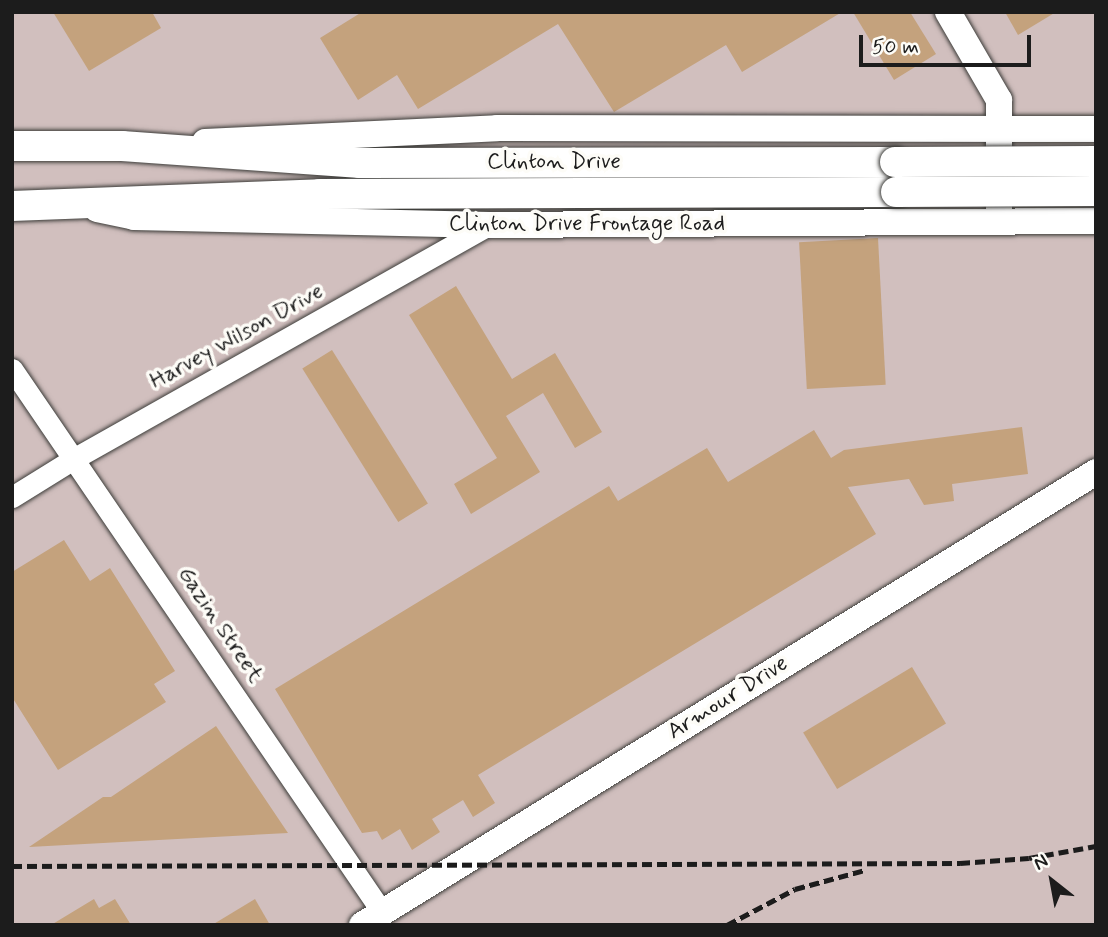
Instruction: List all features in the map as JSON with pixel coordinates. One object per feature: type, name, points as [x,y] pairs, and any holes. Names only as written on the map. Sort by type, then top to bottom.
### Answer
[{"type":"main road","name":"Clinton Drive","points":[[12,146],[122,146],[360,163],[1096,161]]},
{"type":"main road","name":"Clinton Drive","points":[[12,206],[320,194],[1096,191]]},
{"type":"street","points":[[948,12],[999,100],[999,222]]},
{"type":"street","points":[[122,146],[497,128],[1096,129]]},
{"type":"street","name":"Clinton Drive Frontage Road","points":[[79,205],[134,217],[489,225],[1096,221]]},
{"type":"street","name":"Harvey Wilson Drive","points":[[12,498],[75,457],[489,225]]},
{"type":"street","name":"Gazin Street","points":[[12,369],[75,457],[372,919]]},
{"type":"street","name":"Armour Drive","points":[[372,919],[1096,472]]},
{"type":"shaded area","points":[[12,12],[1096,12],[1096,925],[12,925]]},
{"type":"building","points":[[53,12],[152,12],[161,28],[89,71]]},
{"type":"building","points":[[362,12],[842,12],[742,72],[726,45],[614,112],[558,24],[418,109],[397,75],[358,100],[320,38]]},
{"type":"building","points":[[853,12],[910,12],[936,54],[894,80]]},
{"type":"building","points":[[1005,12],[1056,12],[1018,35]]},
{"type":"building","points":[[878,238],[886,385],[807,389],[799,242]]},
{"type":"building","points":[[456,286],[512,379],[555,353],[602,432],[575,448],[543,393],[506,416],[540,472],[471,514],[454,484],[497,458],[409,315]]},
{"type":"building","points":[[332,350],[428,503],[398,522],[302,369]]},
{"type":"building","points":[[1022,427],[1028,474],[952,484],[954,501],[924,505],[909,479],[848,487],[876,534],[478,775],[495,803],[473,817],[463,800],[432,819],[440,832],[412,850],[400,829],[382,840],[377,831],[362,833],[275,689],[609,486],[618,501],[707,448],[728,482],[814,430],[831,458],[844,450]]},
{"type":"building","points":[[64,540],[90,581],[110,568],[175,671],[154,684],[166,702],[58,770],[12,697],[12,572]]},
{"type":"building","points":[[912,667],[946,724],[837,789],[803,732]]},
{"type":"building","points":[[216,726],[288,833],[29,847],[103,797],[111,797]]},
{"type":"building","points":[[94,899],[99,908],[115,899],[131,925],[51,925]]},
{"type":"building","points":[[255,899],[270,925],[212,925]]},
{"type":"railway","points":[[12,866],[960,863],[1029,858],[1096,846]]},
{"type":"railway","points":[[727,925],[795,889],[865,870]]}]
